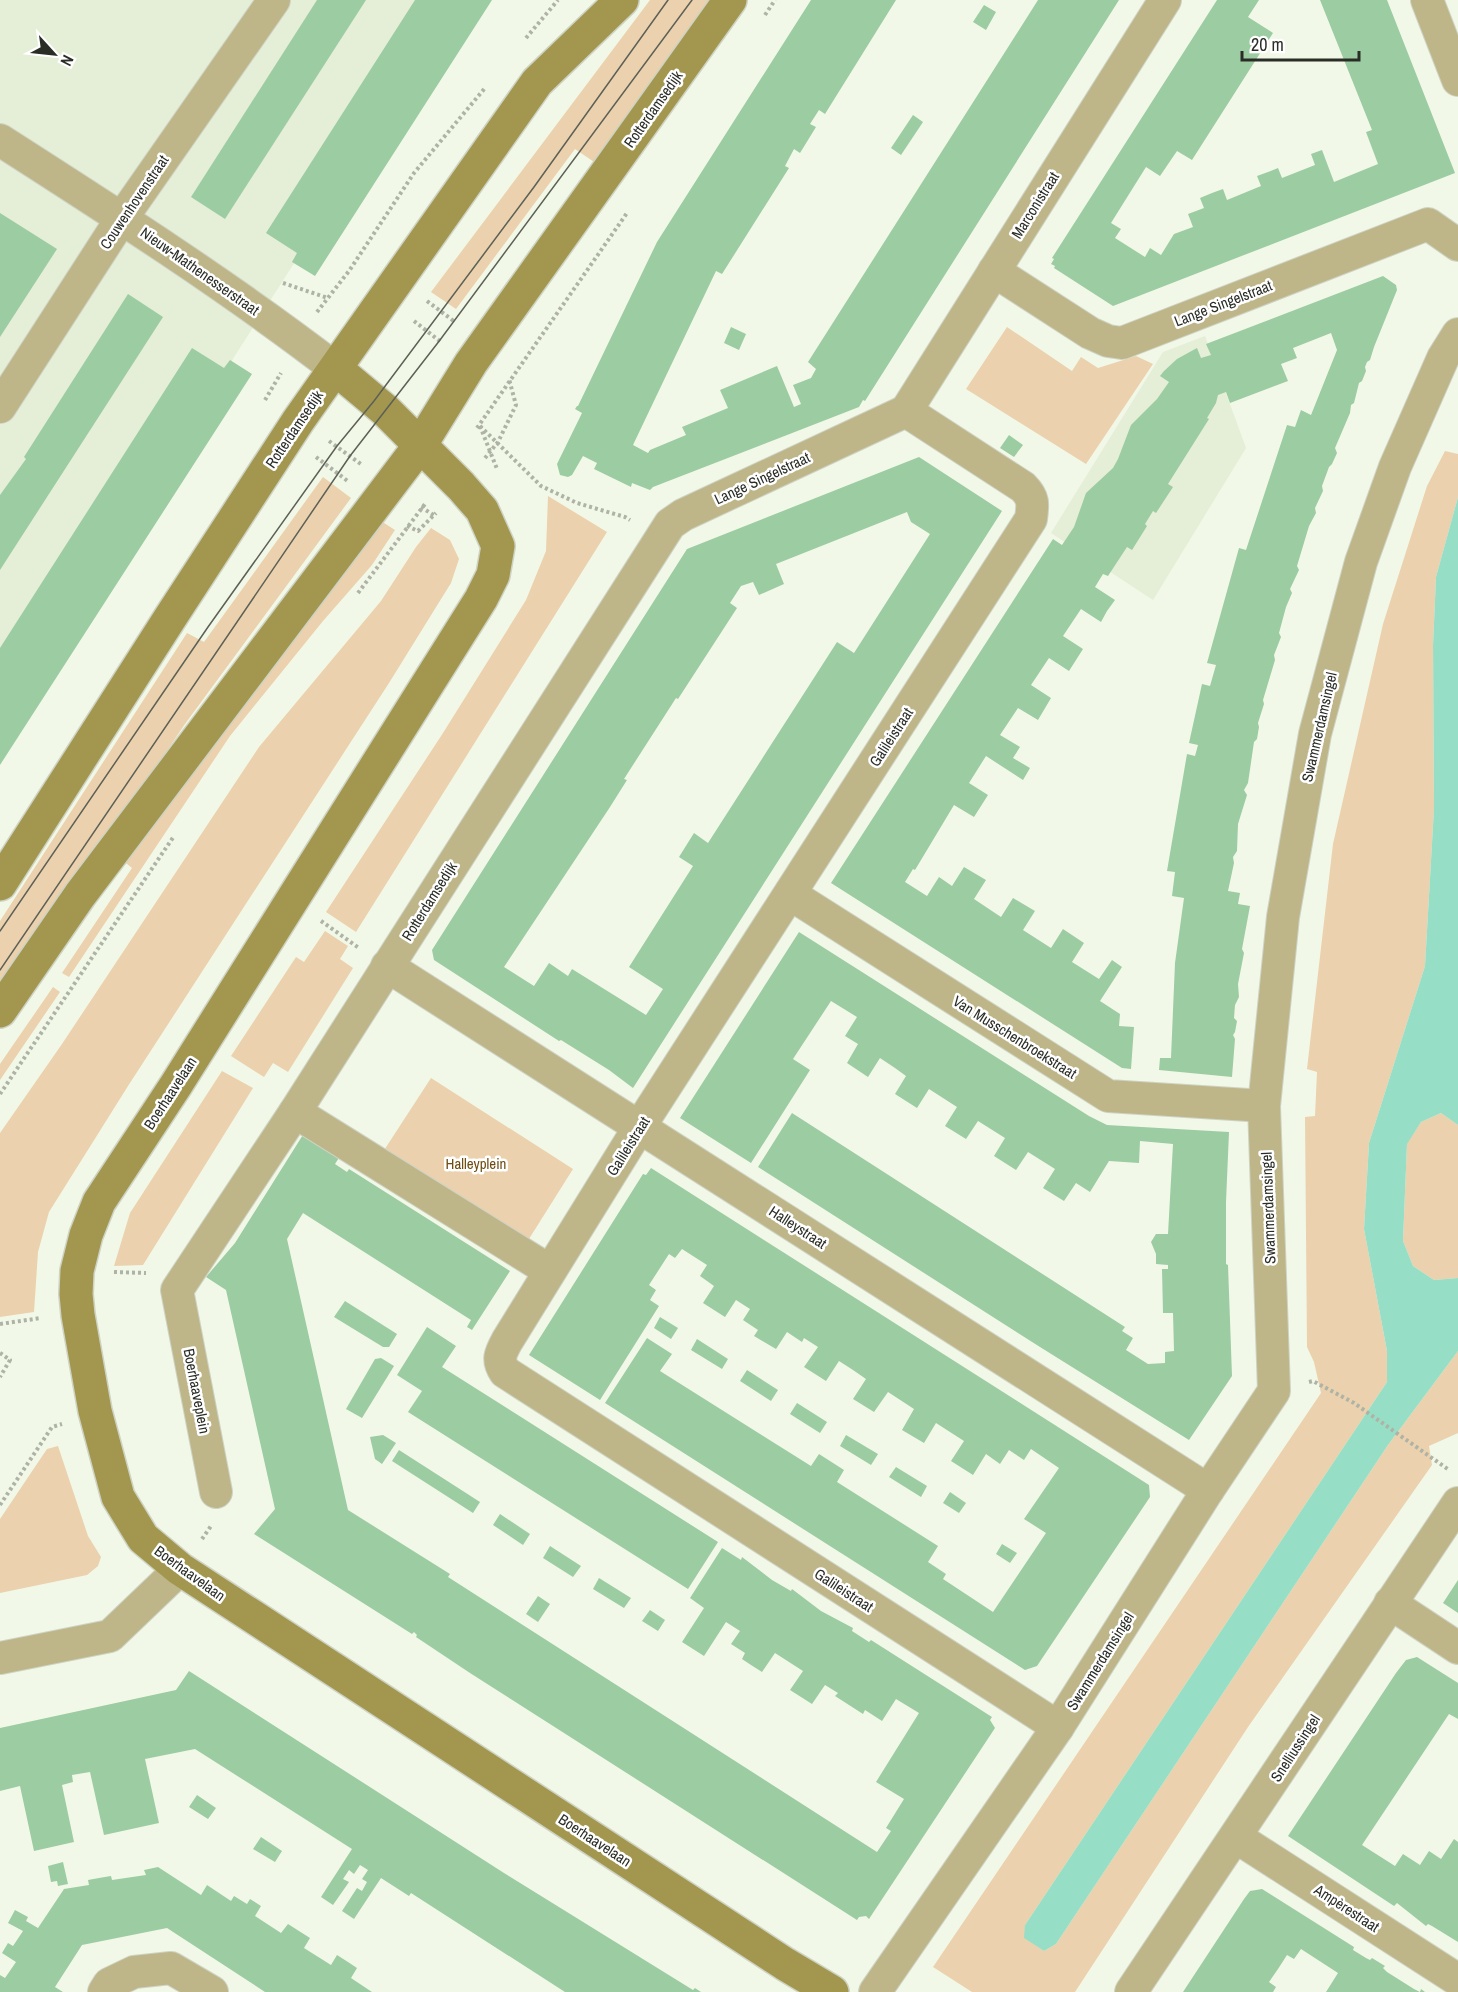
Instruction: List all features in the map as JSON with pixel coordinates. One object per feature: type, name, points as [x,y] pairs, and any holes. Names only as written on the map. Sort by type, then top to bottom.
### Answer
[{"type":"main road","name":"Rotterdamsedijk","points":[[0,885],[298,421],[537,82],[622,0]]},
{"type":"main road","name":"Rotterdamsedijk","points":[[0,1011],[80,895],[421,444],[471,363],[730,0]]},
{"type":"main road","points":[[336,369],[385,410],[447,472]]},
{"type":"main road","name":"Boerhaavelaan","points":[[447,472],[482,510],[498,546],[493,575],[481,599],[433,677],[176,1085],[99,1202],[86,1235],[77,1271],[76,1294],[96,1411],[118,1497],[143,1538],[180,1569],[784,1964],[832,1992]]},
{"type":"street","name":"Couwenhovenstraat","points":[[0,407],[122,218],[274,0]]},
{"type":"street","name":"Marconistraat","points":[[906,411],[1165,0]]},
{"type":"street","points":[[1427,0],[1458,80]]},
{"type":"street","name":"Nieuw-Mathenesserstraat","points":[[0,140],[122,218],[301,342],[336,369]]},
{"type":"street","name":"Lange Singelstraat","points":[[994,271],[1090,333],[1108,341],[1122,343],[1428,224],[1458,245]]},
{"type":"street","name":"Swammerdamsingel","points":[[875,1992],[1058,1727],[1208,1490],[1274,1391],[1264,1106],[1283,917],[1314,734],[1360,562],[1395,467],[1453,353]]},
{"type":"street","name":"Lange Singelstraat","points":[[683,515],[906,411]]},
{"type":"street","name":"Galileistraat","points":[[906,411],[1023,487],[1031,494],[1033,506],[1031,519],[640,1126],[501,1352],[500,1364],[505,1372],[1058,1727]]},
{"type":"street","name":"Rotterdamsedijk","points":[[177,1290],[294,1112],[658,541],[670,524],[683,515]]},
{"type":"street","name":"Van Musschenbroekstraat","points":[[790,894],[1108,1096],[1264,1106]]},
{"type":"street","name":"Halleystraat","points":[[387,966],[1208,1490]]},
{"type":"street","points":[[294,1112],[550,1271]]},
{"type":"street","name":"Boerhaaveplein","points":[[177,1290],[216,1492]]},
{"type":"street","name":"Snelliussingel","points":[[1131,1992],[1458,1503]]},
{"type":"street","points":[[0,1658],[110,1636],[180,1569]]},
{"type":"street","points":[[1390,1603],[1458,1648]]},
{"type":"street","name":"Ampèrestraat","points":[[1236,1837],[1458,1980]]},
{"type":"street","points":[[104,1992],[109,1984],[134,1972],[171,1968],[212,1992]]},
{"type":"path","points":[[519,46],[558,0]]},
{"type":"path","points":[[282,373],[317,312],[349,271],[414,173],[489,82]]},
{"type":"path","points":[[349,271],[505,388]]},
{"type":"path","points":[[350,602],[396,544],[479,425],[541,486],[577,503],[625,517],[658,541]]},
{"type":"path","points":[[0,1094],[175,834]]},
{"type":"path","points":[[332,929],[345,938]]},
{"type":"path","points":[[77,1271],[150,1274],[177,1290]]},
{"type":"path","points":[[0,1324],[36,1319]]},
{"type":"path","points":[[0,1353],[10,1360],[0,1377]]},
{"type":"path","points":[[1274,1391],[1313,1381],[1354,1403],[1450,1471]]},
{"type":"path","points":[[0,1505],[52,1428],[96,1411]]},
{"type":"path","points":[[180,1569],[221,1512],[216,1492]]},
{"type":"shaded area","points":[[0,0],[462,0],[0,724]]},
{"type":"shaded area","points":[[1205,336],[1246,448],[1153,600],[1051,533],[1163,352]]},
{"type":"green space","points":[[650,0],[717,0],[600,166],[575,149],[456,309],[431,292]]},
{"type":"green space","points":[[1007,327],[1072,371],[1081,357],[1098,368],[1136,356],[1153,364],[1086,464],[966,389]]},
{"type":"green space","points":[[1445,451],[1458,454],[1458,497],[1436,577],[1433,645],[1434,808],[1425,966],[1369,1143],[1364,1229],[1387,1351],[1387,1382],[1025,1925],[1025,1938],[1044,1951],[1056,1944],[1388,1445],[1458,1351],[1458,1433],[1429,1446],[1432,1465],[1248,1727],[1075,1992],[972,1992],[933,1967],[1321,1393],[1314,1362],[1307,1347],[1305,1117],[1315,1116],[1317,1072],[1307,1069],[1333,844],[1383,624],[1427,486]]},
{"type":"green space","points":[[323,477],[351,498],[185,724],[0,998],[0,921],[187,633],[204,642]]},
{"type":"green space","points":[[548,496],[607,532],[356,932],[326,912],[443,733],[526,600],[546,551]]},
{"type":"green space","points":[[381,521],[395,530],[372,565],[323,621],[230,736],[69,977],[62,973],[132,868],[121,859],[163,796],[224,732]]},
{"type":"green space","points":[[431,528],[450,540],[459,559],[451,583],[49,1212],[38,1252],[34,1312],[0,1317],[0,1133],[62,1044],[259,747],[381,601]]},
{"type":"green space","points":[[325,931],[348,946],[340,959],[353,968],[288,1072],[273,1063],[264,1077],[231,1056],[296,957],[304,962]]},
{"type":"green space","points":[[53,987],[60,992],[0,1080],[0,1064]]},
{"type":"green space","points":[[222,1071],[253,1088],[143,1265],[114,1266],[130,1213]]},
{"type":"green space","name":"Halleyplein","points":[[431,1078],[573,1169],[522,1250],[379,1158]]},
{"type":"green space","points":[[1441,1113],[1458,1125],[1458,1278],[1434,1280],[1413,1266],[1403,1241],[1407,1143],[1421,1122]]},
{"type":"green space","points":[[58,1446],[88,1536],[101,1557],[98,1566],[87,1575],[0,1593],[0,1519],[47,1449]]},
{"type":"water","points":[[1458,497],[1458,1125],[1441,1113],[1421,1122],[1407,1144],[1403,1241],[1413,1266],[1434,1280],[1458,1278],[1458,1351],[1388,1445],[1056,1944],[1044,1951],[1024,1938],[1025,1925],[1387,1382],[1387,1351],[1364,1229],[1369,1143],[1425,966],[1434,808],[1433,645],[1436,577]]},
{"type":"building","points":[[317,0],[366,0],[225,219],[191,197]]},
{"type":"building","points":[[415,0],[492,0],[315,276],[292,262],[297,253],[266,233]]},
{"type":"building","points":[[811,0],[896,0],[825,114],[819,110],[810,124],[816,127],[800,153],[794,149],[785,166],[789,168],[722,274],[716,271],[633,445],[648,453],[650,450],[686,435],[682,427],[728,408],[720,390],[777,366],[794,407],[801,404],[793,385],[811,378],[816,369],[808,362],[1038,0],[1119,0],[865,401],[863,400],[859,407],[650,490],[632,483],[631,487],[594,469],[597,463],[583,456],[572,475],[568,477],[560,475],[557,464],[582,413],[575,409],[657,242]]},
{"type":"building","points":[[1217,0],[1259,0],[1248,17],[1273,33],[1192,160],[1177,151],[1160,176],[1146,167],[1111,223],[1121,229],[1115,238],[1145,257],[1150,248],[1161,255],[1174,234],[1193,227],[1188,214],[1204,208],[1200,198],[1223,189],[1227,200],[1261,186],[1257,176],[1278,168],[1282,178],[1315,165],[1311,154],[1322,150],[1334,182],[1378,164],[1366,132],[1372,130],[1320,0],[1387,0],[1455,173],[1113,306],[1054,268],[1055,266],[1051,264],[1054,259],[1052,258]]},
{"type":"building","points":[[984,5],[996,12],[986,30],[973,22]]},
{"type":"building","points":[[913,115],[923,122],[901,155],[891,148]]},
{"type":"building","points":[[0,213],[57,249],[0,337]]},
{"type":"building","points":[[1383,276],[1396,285],[1397,290],[1370,360],[1365,367],[1366,371],[1362,381],[1359,383],[1354,403],[1351,405],[1350,413],[1335,448],[1337,453],[1329,467],[1322,486],[1323,491],[1315,508],[1316,513],[1309,526],[1297,566],[1299,570],[1290,589],[1292,593],[1279,633],[1281,637],[1263,700],[1248,783],[1244,790],[1247,795],[1238,824],[1237,851],[1233,857],[1234,863],[1228,891],[1240,893],[1238,904],[1250,906],[1242,949],[1244,953],[1238,984],[1239,997],[1235,1005],[1234,1018],[1237,1021],[1233,1035],[1235,1039],[1232,1077],[1159,1070],[1160,1058],[1171,1058],[1175,963],[1184,898],[1172,896],[1175,872],[1167,871],[1187,754],[1195,756],[1198,745],[1189,743],[1202,684],[1210,686],[1216,665],[1207,663],[1239,548],[1246,550],[1287,425],[1295,427],[1301,410],[1311,415],[1337,350],[1331,333],[1293,348],[1297,358],[1281,364],[1288,381],[1230,403],[1226,392],[1218,395],[1207,418],[1209,419],[1168,484],[1173,487],[1156,513],[1153,511],[1145,524],[1147,526],[1132,550],[1127,547],[1108,576],[1103,574],[1095,587],[1115,600],[1101,622],[1081,609],[1063,636],[1083,649],[1069,671],[1049,658],[1031,685],[1051,698],[1038,720],[1018,708],[1000,735],[1020,747],[1013,758],[1030,768],[1023,780],[986,756],[969,783],[988,795],[974,817],[954,805],[915,870],[913,869],[905,882],[927,896],[939,877],[952,886],[964,867],[986,880],[974,899],[1001,917],[1013,898],[1035,911],[1023,930],[1051,948],[1063,929],[1084,943],[1072,962],[1099,979],[1112,960],[1122,967],[1100,1001],[1120,1014],[1119,1026],[1134,1027],[1131,1069],[1122,1068],[831,883],[1053,539],[1062,545],[1074,527],[1086,493],[1113,468],[1131,425],[1157,399],[1169,382],[1160,376],[1164,371],[1177,359],[1197,348],[1201,358],[1211,355],[1206,344]]},
{"type":"building","points":[[128,294],[163,317],[0,570],[0,495],[26,459],[24,457]]},
{"type":"building","points":[[731,327],[746,334],[739,350],[724,343]]},
{"type":"building","points":[[192,348],[224,368],[230,360],[252,374],[0,765],[0,648]]},
{"type":"building","points":[[1009,435],[1023,445],[1014,457],[1000,448]]},
{"type":"building","points":[[919,457],[1002,511],[633,1088],[609,1070],[561,1040],[559,1041],[434,960],[432,950],[687,549]],"holes":[[[907,512],[911,522],[930,534],[854,653],[837,642],[708,843],[694,833],[679,857],[693,866],[629,967],[663,989],[646,1015],[572,969],[568,976],[549,963],[534,986],[504,967],[610,807],[627,780],[624,779],[676,698],[678,699],[737,608],[730,603],[741,586],[753,582],[759,595],[784,584],[776,564]]]},
{"type":"building","points":[[799,932],[1089,1116],[1107,1125],[1229,1132],[1226,1264],[1228,1265],[1232,1376],[1189,1440],[758,1167],[792,1113],[1125,1327],[1122,1331],[1133,1338],[1126,1350],[1148,1364],[1165,1363],[1165,1352],[1174,1351],[1173,1313],[1163,1313],[1162,1269],[1168,1269],[1168,1265],[1156,1264],[1156,1254],[1151,1242],[1156,1234],[1168,1234],[1173,1144],[1140,1141],[1139,1163],[1109,1161],[1090,1192],[1076,1183],[1064,1201],[1043,1188],[1055,1169],[1028,1152],[1016,1170],[994,1156],[1005,1138],[978,1121],[966,1139],[945,1126],[957,1107],[929,1089],[917,1108],[895,1094],[906,1076],[880,1058],[868,1077],[847,1063],[858,1044],[845,1036],[857,1017],[831,1001],[793,1059],[810,1070],[751,1163],[680,1118]]},
{"type":"building","points":[[306,1130],[342,1153],[335,1164],[347,1172],[349,1169],[510,1271],[472,1330],[467,1327],[471,1320],[303,1213],[287,1239],[348,1510],[450,1574],[448,1577],[877,1852],[891,1831],[886,1828],[904,1799],[876,1782],[919,1713],[896,1699],[882,1721],[865,1710],[863,1714],[835,1696],[838,1693],[825,1685],[812,1704],[790,1690],[803,1671],[775,1653],[762,1672],[742,1659],[745,1653],[731,1644],[740,1631],[726,1622],[704,1656],[682,1642],[704,1608],[690,1598],[722,1548],[741,1560],[742,1557],[772,1580],[791,1591],[792,1589],[821,1611],[853,1628],[852,1631],[869,1642],[871,1640],[992,1717],[990,1720],[995,1728],[869,1919],[866,1916],[859,1917],[857,1920],[470,1673],[416,1637],[414,1632],[412,1634],[254,1534],[275,1509],[226,1290],[206,1277],[235,1243]]},
{"type":"building","points":[[651,1168],[1149,1485],[1150,1497],[1037,1666],[1025,1670],[605,1403],[647,1338],[672,1354],[660,1371],[811,1466],[819,1454],[844,1470],[837,1482],[938,1546],[928,1562],[946,1574],[943,1579],[993,1612],[1046,1533],[1024,1519],[1059,1468],[1031,1449],[1024,1460],[1009,1450],[1000,1464],[986,1454],[973,1475],[951,1461],[964,1441],[936,1423],[924,1443],[902,1430],[914,1409],[888,1392],[874,1412],[853,1399],[866,1379],[839,1361],[826,1381],[804,1367],[818,1347],[804,1338],[802,1342],[787,1332],[776,1349],[754,1336],[758,1330],[743,1320],[750,1309],[736,1300],[725,1317],[703,1303],[714,1286],[700,1276],[707,1265],[682,1249],[675,1258],[669,1254],[649,1285],[656,1290],[650,1300],[659,1306],[600,1400],[529,1355],[643,1174],[646,1175]]},
{"type":"building","points":[[345,1301],[397,1334],[389,1347],[383,1347],[334,1317]]},
{"type":"building","points":[[660,1317],[678,1328],[671,1339],[654,1328]]},
{"type":"building","points":[[427,1327],[456,1346],[442,1367],[718,1542],[688,1589],[408,1412],[422,1391],[397,1375]]},
{"type":"building","points":[[697,1339],[728,1359],[722,1369],[691,1350]]},
{"type":"building","points":[[381,1358],[394,1366],[362,1418],[346,1409],[375,1359]]},
{"type":"building","points":[[747,1370],[778,1390],[771,1401],[740,1381]]},
{"type":"building","points":[[797,1403],[827,1422],[820,1433],[790,1414]]},
{"type":"building","points":[[383,1435],[396,1443],[382,1464],[375,1459],[370,1437]]},
{"type":"building","points":[[846,1435],[878,1454],[871,1465],[840,1446]]},
{"type":"building","points":[[399,1450],[480,1502],[473,1513],[392,1461]]},
{"type":"building","points":[[896,1467],[927,1486],[921,1497],[889,1477]]},
{"type":"building","points":[[950,1492],[966,1503],[959,1513],[943,1503]]},
{"type":"building","points":[[500,1514],[530,1534],[523,1545],[493,1525]]},
{"type":"building","points":[[1002,1544],[1017,1553],[1010,1563],[996,1554]]},
{"type":"building","points":[[550,1546],[581,1566],[573,1577],[543,1558]]},
{"type":"building","points":[[599,1578],[631,1598],[624,1608],[593,1589]]},
{"type":"building","points":[[1458,1580],[1458,1613],[1443,1603]]},
{"type":"building","points":[[538,1596],[550,1604],[538,1622],[526,1614]]},
{"type":"building","points":[[650,1610],[665,1620],[658,1631],[642,1621]]},
{"type":"building","points":[[1417,1657],[1458,1683],[1458,1719],[1449,1714],[1362,1845],[1395,1866],[1403,1854],[1420,1865],[1429,1851],[1441,1859],[1454,1839],[1458,1842],[1458,1942],[1428,1924],[1426,1926],[1397,1903],[1394,1906],[1288,1836],[1396,1673],[1406,1660]]},
{"type":"building","points":[[189,1671],[504,1873],[693,1990],[695,1988],[701,1992],[565,1992],[411,1893],[409,1896],[381,1878],[354,1919],[342,1911],[357,1888],[362,1891],[367,1882],[362,1879],[368,1870],[360,1865],[354,1874],[349,1870],[343,1879],[349,1882],[333,1905],[321,1897],[352,1849],[195,1749],[145,1759],[159,1823],[104,1835],[90,1772],[72,1775],[73,1782],[62,1785],[74,1842],[34,1851],[20,1786],[0,1791],[0,1728],[176,1690]]},
{"type":"building","points":[[197,1795],[216,1808],[208,1819],[189,1807]]},
{"type":"building","points":[[261,1837],[282,1851],[275,1862],[253,1849]]},
{"type":"building","points":[[63,1862],[68,1884],[58,1886],[57,1881],[51,1882],[48,1866]]},
{"type":"building","points":[[158,1867],[201,1895],[207,1885],[231,1901],[234,1896],[247,1904],[250,1899],[261,1906],[255,1916],[281,1933],[288,1924],[310,1938],[304,1948],[331,1965],[337,1955],[348,1962],[357,1968],[351,1978],[372,1992],[265,1992],[167,1928],[82,1945],[55,1987],[63,1992],[0,1992],[0,1975],[5,1978],[16,1962],[2,1953],[8,1943],[13,1946],[23,1931],[8,1923],[15,1910],[28,1917],[26,1921],[38,1928],[64,1889],[89,1885],[88,1880],[99,1878],[111,1876],[112,1880],[146,1875],[144,1870]]},
{"type":"building","points":[[1262,1889],[1354,1947],[1353,1950],[1385,1966],[1383,1968],[1387,1972],[1420,1992],[1326,1992],[1338,1973],[1301,1949],[1294,1959],[1287,1955],[1269,1982],[1276,1987],[1273,1992],[1183,1992],[1250,1891]]},
{"type":"tram line","points":[[0,931],[208,627],[337,446],[374,401],[534,187],[668,0]]},
{"type":"tram line","points":[[0,970],[350,456],[440,340],[692,0]]}]
